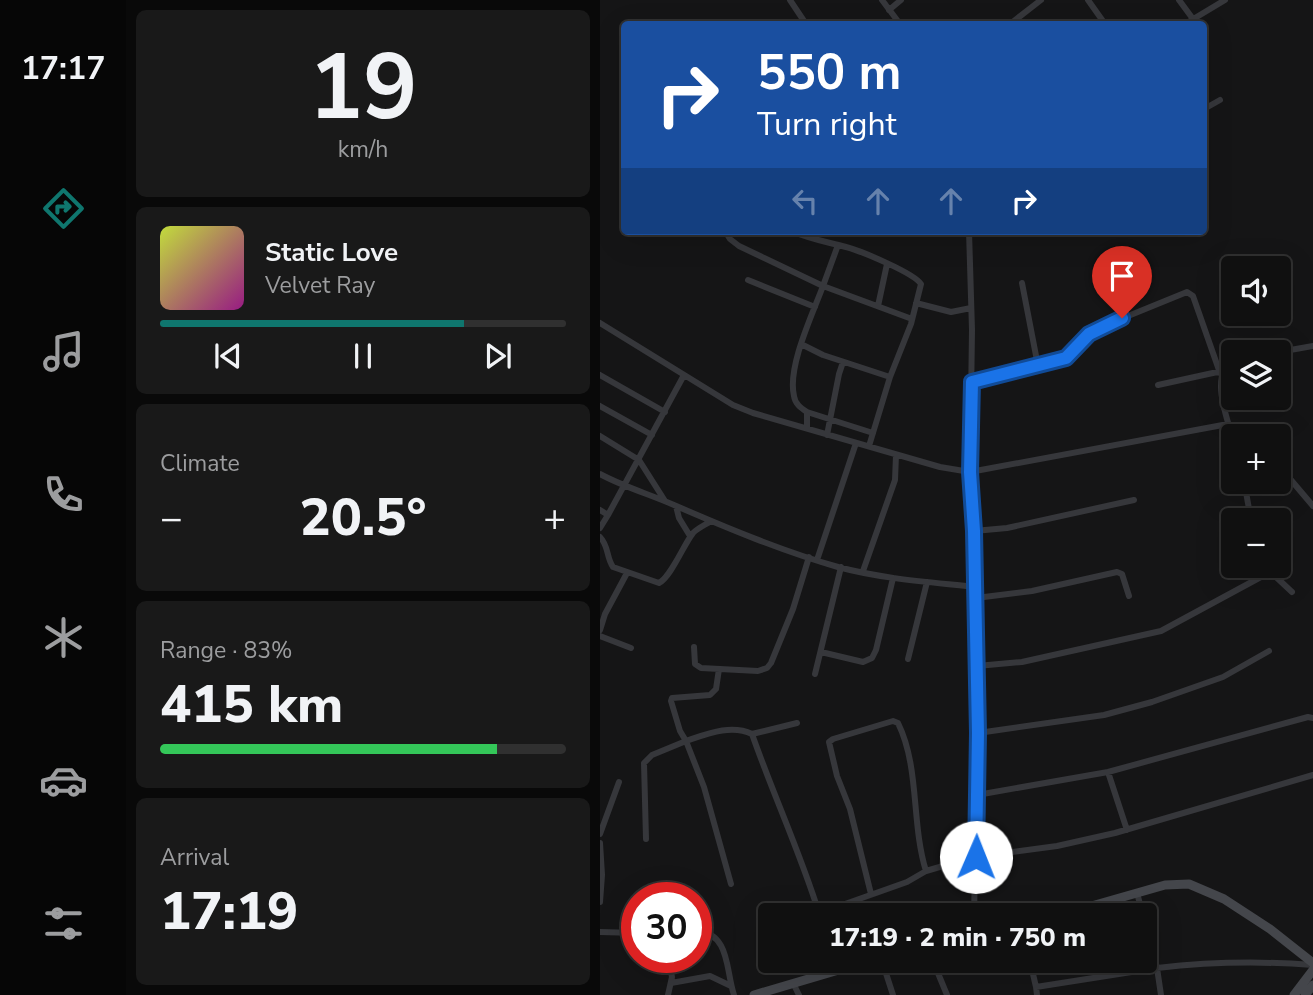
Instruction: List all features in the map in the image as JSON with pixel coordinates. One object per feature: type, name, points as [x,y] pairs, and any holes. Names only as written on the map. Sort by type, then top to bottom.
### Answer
[{"type":"street","points":[[790,0],[804,21]]},
{"type":"street","points":[[882,0],[898,21]]},
{"type":"street","points":[[889,10],[901,0]]},
{"type":"street","points":[[1030,0],[1031,8]]},
{"type":"street","points":[[1088,0],[1103,21]]},
{"type":"street","points":[[1179,0],[1193,19]]},
{"type":"street","points":[[1190,21],[1225,0]]},
{"type":"street","points":[[1015,21],[1039,1]]},
{"type":"street","points":[[1207,107],[1220,100]]},
{"type":"street","points":[[729,235],[739,246],[823,286],[912,319]]},
{"type":"street","points":[[805,235],[887,264],[917,279],[921,284],[912,319],[890,377],[869,446]]},
{"type":"street","points":[[969,235],[972,382],[970,472],[974,531],[978,733],[974,903]]},
{"type":"street","points":[[838,245],[801,344],[793,394],[796,402],[808,412],[873,433]]},
{"type":"street","points":[[878,306],[887,264]]},
{"type":"street","points":[[748,280],[815,307]]},
{"type":"street","points":[[1022,283],[1038,366]]},
{"type":"street","points":[[972,382],[1066,358],[1089,334],[1187,292],[1193,296],[1221,371],[1221,391]]},
{"type":"street","points":[[916,303],[951,312],[971,308]]},
{"type":"street","points":[[600,323],[733,405],[896,455],[970,472],[1221,426]]},
{"type":"street","points":[[801,344],[843,362],[890,377]]},
{"type":"street","points":[[1291,350],[1313,346]]},
{"type":"street","points":[[827,435],[843,362]]},
{"type":"street","points":[[1158,385],[1221,371]]},
{"type":"street","points":[[600,375],[665,412]]},
{"type":"street","points":[[600,528],[684,375]]},
{"type":"street","points":[[600,406],[652,435]]},
{"type":"street","points":[[1225,410],[1228,424]]},
{"type":"street","points":[[806,428],[808,412]]},
{"type":"street","points":[[1216,427],[1221,429]]},
{"type":"street","points":[[600,436],[639,460],[665,501]]},
{"type":"street","points":[[817,560],[856,443]]},
{"type":"street","points":[[863,571],[895,480],[896,455]]},
{"type":"street","points":[[600,474],[623,487],[817,560],[893,578],[975,587]]},
{"type":"street","points":[[1291,480],[1313,506]]},
{"type":"street","points":[[974,531],[1007,528],[1134,500]]},
{"type":"street","points":[[676,506],[679,518],[690,536]]},
{"type":"street","points":[[600,510],[608,514]]},
{"type":"street","points":[[600,537],[606,544],[612,568],[655,583],[663,582],[669,569],[684,552],[690,536],[711,521]]},
{"type":"street","points":[[694,647],[697,667],[758,671],[767,668],[793,609],[809,557]]},
{"type":"street","points":[[815,674],[841,567]]},
{"type":"street","points":[[976,598],[1032,590],[1117,572],[1122,574],[1129,596]]},
{"type":"street","points":[[600,630],[627,573]]},
{"type":"street","points":[[820,652],[863,662],[872,658],[893,578]]},
{"type":"street","points":[[977,666],[1022,662],[1161,631],[1253,578]]},
{"type":"street","points":[[1279,578],[1292,592]]},
{"type":"street","points":[[908,659],[927,582]]},
{"type":"street","points":[[600,636],[630,648]]},
{"type":"street","points":[[978,733],[1104,715],[1152,702],[1223,677],[1269,651]]},
{"type":"street","points":[[719,670],[716,689],[710,695],[672,698],[671,701],[680,731],[704,787],[731,884]]},
{"type":"street","points":[[977,795],[1108,772],[1308,717],[1313,718]]},
{"type":"street","points":[[871,894],[850,809],[837,776],[829,744],[833,739],[893,721],[898,723],[907,748],[918,841],[926,871]]},
{"type":"street","points":[[646,839],[644,763],[651,755],[722,730],[739,730],[752,734],[797,723]]},
{"type":"street","points":[[752,734],[778,807],[794,840],[814,903]]},
{"type":"street","points":[[1108,772],[1127,830]]},
{"type":"street","points":[[847,903],[907,882],[926,871],[976,857],[1057,846],[1127,830],[1313,775]]},
{"type":"street","points":[[600,834],[619,782]]},
{"type":"street","points":[[600,843],[600,902]]},
{"type":"street","points":[[1102,903],[1174,883],[1203,888],[1244,911],[1313,966]]},
{"type":"street","points":[[1137,893],[1140,903]]},
{"type":"street","points":[[600,932],[621,933]]},
{"type":"street","points":[[712,934],[721,941],[734,995]]},
{"type":"street","points":[[1161,995],[1157,968],[1237,962],[1280,962],[1313,966]]},
{"type":"street","points":[[1294,995],[1313,966]]},
{"type":"street","points":[[668,995],[670,973]]},
{"type":"street","points":[[811,973],[812,978]]},
{"type":"street","points":[[754,995],[829,973]]},
{"type":"street","points":[[886,973],[893,995]]},
{"type":"street","points":[[938,973],[947,995]]},
{"type":"street","points":[[1033,973],[1037,991],[1131,973]]},
{"type":"street","points":[[671,983],[710,976],[731,986]]},
{"type":"street","points":[[793,983],[800,995]]},
{"type":"street","points":[[1305,995],[1313,985]]},
{"type":"route","points":[[976,857],[978,733],[974,531],[970,472],[972,382],[1066,358],[1089,334],[1122,318]]}]
